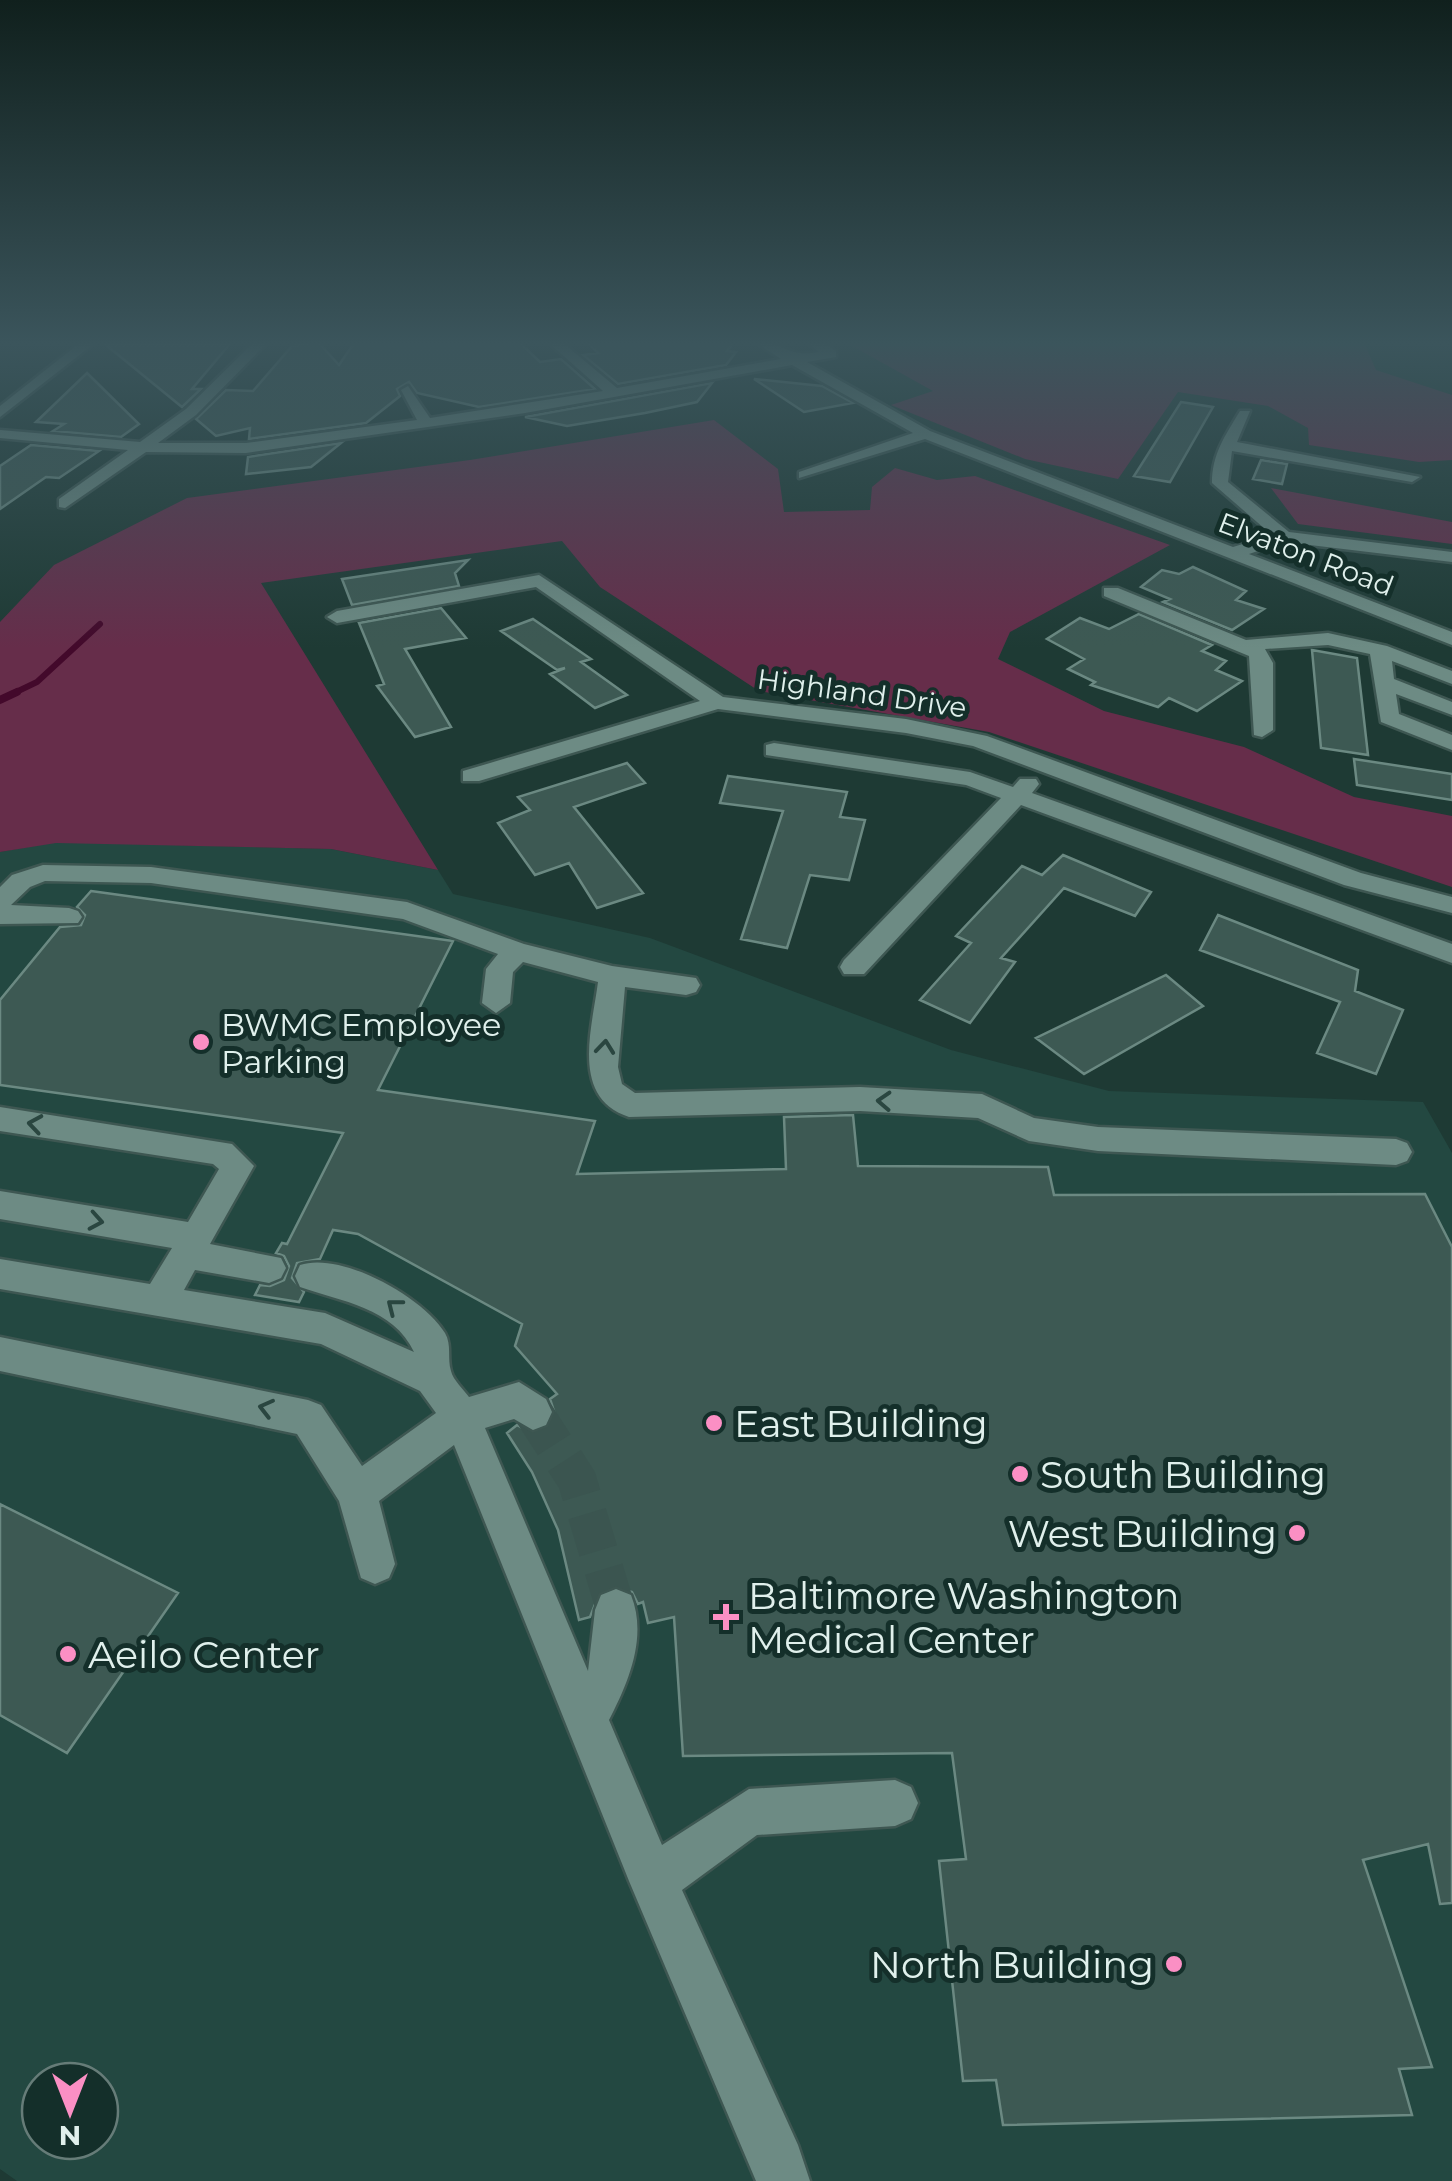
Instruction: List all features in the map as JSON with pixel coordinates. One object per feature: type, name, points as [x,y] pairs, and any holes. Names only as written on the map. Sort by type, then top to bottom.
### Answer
[{"type":"street","points":[[108,444],[246,448],[276,444]]},
{"type":"street","points":[[66,503],[148,444]]},
{"type":"street","points":[[806,475],[897,444]]},
{"type":"street","name":"Elvaton Road","points":[[950,444],[1452,639]]},
{"type":"street","points":[[1284,536],[1220,483],[1220,459],[1227,446],[1412,477]]},
{"type":"street","points":[[1260,565],[1276,553],[1284,536]]},
{"type":"street","points":[[1230,554],[1284,536],[1452,557]]},
{"type":"street","name":"Highland Drive","points":[[337,617],[539,581],[717,704],[906,726],[979,740],[1352,879],[1452,905]]},
{"type":"street","points":[[1111,592],[1248,646],[1264,663],[1262,730]]},
{"type":"street","points":[[1248,646],[1311,636],[1345,638],[1452,678]]},
{"type":"street","points":[[1380,650],[1389,717],[1452,743]]},
{"type":"street","points":[[1384,682],[1452,709]]},
{"type":"street","points":[[470,776],[717,704]]},
{"type":"street","points":[[774,750],[970,778],[1014,798],[1452,954]]},
{"type":"street","points":[[854,967],[1047,764]]},
{"type":"street","points":[[0,900],[21,881],[44,873],[151,875],[407,911],[517,951],[612,976],[686,985]]},
{"type":"street","points":[[0,916],[30,912],[68,917]]},
{"type":"street","points":[[496,1003],[500,969],[517,951]]},
{"type":"street","points":[[612,976],[603,1067],[608,1090],[629,1105],[860,1100],[982,1106],[1030,1129],[1098,1139],[1396,1152]]},
{"type":"street","points":[[0,1119],[221,1153],[238,1166],[160,1301]]},
{"type":"street","points":[[0,1205],[191,1246],[269,1268]]},
{"type":"street","points":[[0,1274],[326,1329],[433,1379],[462,1416],[653,1881],[779,2164],[782,2181]]},
{"type":"street","points":[[312,1276],[357,1284],[392,1302],[432,1342],[433,1379]]},
{"type":"street","points":[[326,1329],[357,1284]]},
{"type":"street","points":[[0,1354],[308,1418],[326,1440],[356,1492],[375,1564]]},
{"type":"street","points":[[356,1492],[462,1416],[520,1400],[533,1412]]},
{"type":"street","points":[[587,1717],[611,1672],[616,1610]]},
{"type":"street","points":[[653,1881],[749,1812],[895,1803]]},
{"type":"shaded area","points":[[569,444],[745,444],[778,469],[784,512],[870,510],[872,487],[895,468],[937,480],[975,476],[1170,545],[1010,632],[998,659],[1104,711],[1244,747],[1354,797],[1452,816],[1452,887],[989,732],[759,691],[600,587],[562,541],[261,583],[438,870],[331,849],[56,843],[0,852],[0,622],[54,565],[187,498]]},
{"type":"shaded area","points":[[987,444],[1142,444],[1118,479],[1025,459]]},
{"type":"shaded area","points":[[1452,444],[1452,460],[1419,462],[1309,445]]},
{"type":"shaded area","points":[[1271,488],[1452,522],[1452,544],[1298,524]]},
{"type":"shaded area","name":"Baltimore Washington Medical Center","points":[[56,842],[331,849],[438,870],[453,894],[650,938],[951,1050],[1109,1091],[1423,1102],[1452,1153],[1452,2181],[17,2181],[0,2169],[0,852]]},
{"type":"building","points":[[340,444],[311,467],[246,474],[248,457]]},
{"type":"building","points":[[1154,444],[1192,444],[1170,482],[1134,476]]},
{"type":"building","points":[[31,445],[99,451],[59,478],[46,477],[0,509],[0,466]]},
{"type":"building","points":[[1261,460],[1287,464],[1282,484],[1253,479]]},
{"type":"building","points":[[468,560],[455,573],[459,586],[352,605],[342,579]]},
{"type":"building","points":[[1193,567],[1246,591],[1236,600],[1264,609],[1232,630],[1163,602],[1170,599],[1141,587],[1162,570],[1179,574]]},
{"type":"building","points":[[441,608],[466,638],[405,649],[451,727],[415,737],[377,686],[384,684],[359,623]]},
{"type":"building","points":[[1139,614],[1212,645],[1202,651],[1226,661],[1216,670],[1242,681],[1197,711],[1169,698],[1158,707],[1091,685],[1095,682],[1068,669],[1084,659],[1047,639],[1080,618],[1109,629]]},
{"type":"building","points":[[533,619],[591,659],[581,662],[627,695],[595,708],[550,674],[565,668],[557,670],[501,631]]},
{"type":"building","points":[[1312,650],[1357,658],[1368,755],[1321,748]]},
{"type":"building","points":[[1354,759],[1452,774],[1452,800],[1357,785]]},
{"type":"building","points":[[627,763],[645,783],[574,807],[643,893],[597,908],[569,863],[535,875],[498,823],[530,810],[518,797]]},
{"type":"building","points":[[728,776],[847,792],[840,817],[865,820],[849,880],[810,875],[787,948],[741,939],[783,811],[720,803]]},
{"type":"building","points":[[1063,855],[1151,892],[1135,916],[1064,888],[1001,958],[1015,962],[970,1023],[920,1000],[971,943],[956,936],[1022,866],[1042,875]]},
{"type":"building","points":[[91,891],[453,941],[378,1090],[595,1121],[577,1174],[786,1169],[784,1117],[853,1115],[858,1166],[1048,1167],[1054,1195],[1425,1194],[1452,1247],[1452,1903],[1440,1904],[1428,1844],[1363,1860],[1432,2067],[1399,2069],[1412,2115],[1003,2125],[996,2080],[963,2081],[939,1861],[966,1859],[952,1753],[683,1756],[674,1617],[648,1623],[643,1602],[638,1604],[632,1592],[615,1586],[600,1592],[590,1617],[579,1620],[558,1530],[532,1472],[507,1433],[517,1425],[531,1433],[547,1428],[555,1414],[550,1399],[557,1394],[515,1346],[522,1324],[358,1234],[333,1230],[320,1259],[297,1263],[292,1278],[304,1292],[299,1302],[255,1295],[260,1285],[270,1286],[284,1280],[289,1266],[284,1256],[276,1253],[282,1243],[287,1244],[343,1133],[0,1085],[0,1000],[60,927],[81,925],[85,915],[77,907]]},
{"type":"building","points":[[1218,915],[1358,970],[1355,991],[1403,1010],[1376,1074],[1317,1053],[1340,1002],[1200,950]]},
{"type":"building","points":[[1166,975],[1203,1006],[1084,1074],[1036,1038]]},
{"type":"building","name":"Aeilo Center","points":[[0,1504],[178,1593],[67,1753],[0,1715]]},
{"type":"waterway","points":[[12,694],[37,682],[100,624]]},
{"type":"waterway","points":[[0,700],[17,692]]},
{"type":"tunnel","points":[[533,1412],[577,1480],[616,1610]]},
{"type":"place","name":"BWMC Employee Parking","points":[[201,1042]]},
{"type":"place","name":"East Building","points":[[714,1423]]},
{"type":"place","name":"South Building","points":[[1020,1474]]},
{"type":"place","name":"West Building","points":[[1297,1533]]},
{"type":"place","name":"Baltimore Washington Medical Center","points":[[726,1617]]},
{"type":"place","name":"Aeilo Center","points":[[68,1654]]},
{"type":"place","name":"North Building","points":[[1174,1964]]}]
